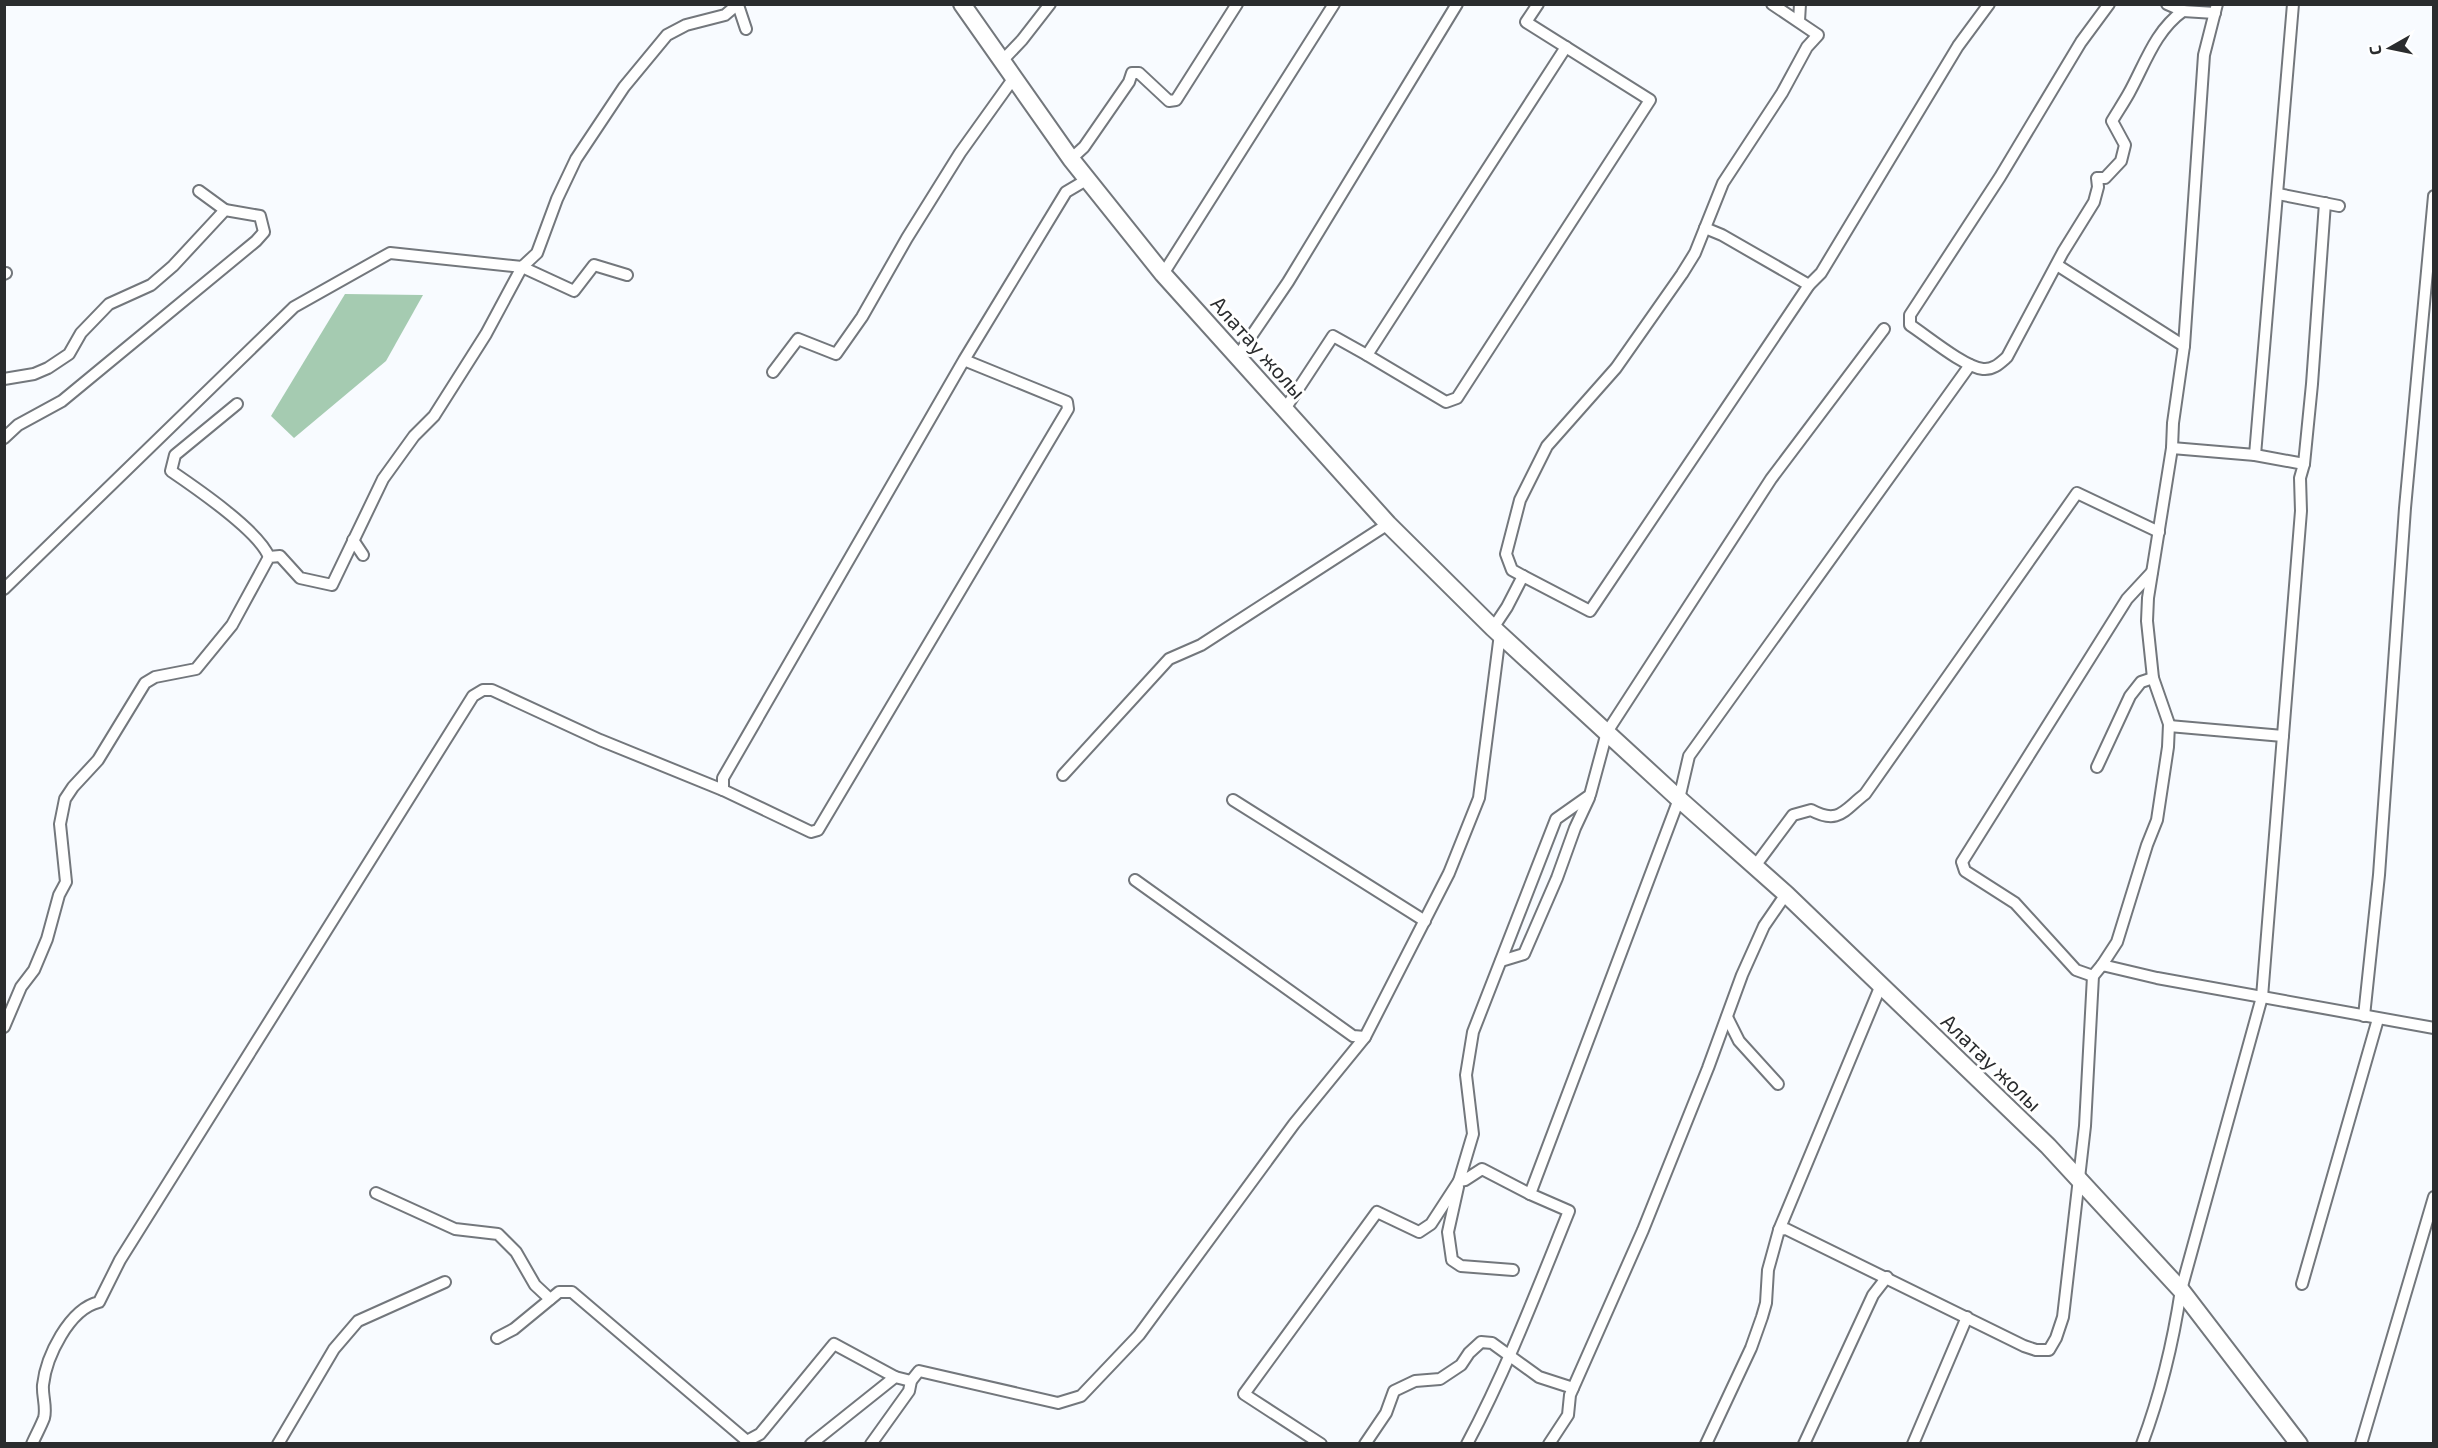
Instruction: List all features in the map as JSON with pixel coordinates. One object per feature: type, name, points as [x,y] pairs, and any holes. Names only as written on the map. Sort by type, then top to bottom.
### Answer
[{"type":"main road","points":[[962,4],[1000,62]]},
{"type":"main road","name":"Алатау жолы","points":[[1000,62],[1071,159],[1163,274],[1388,524],[1501,635],[1786,894],[2048,1146],[2079,1183],[2181,1290],[2299,1443]]},
{"type":"street","points":[[1000,62],[1022,40],[1050,4]]},
{"type":"street","points":[[1071,159],[1084,147],[1129,82],[1132,73],[1139,73],[1169,101],[1176,100],[1237,4]]},
{"type":"street","points":[[1163,274],[1334,4]]},
{"type":"street","points":[[1237,357],[1288,282],[1457,4]]},
{"type":"street","points":[[1285,409],[1333,336],[1446,402],[1457,398],[1650,100],[1526,22],[1538,4]]},
{"type":"street","points":[[1773,4],[1818,35],[1807,47],[1782,93],[1723,183],[1695,253],[1682,274],[1622,359],[1547,446],[1520,500],[1506,554],[1512,570],[1590,611],[1809,285],[1821,273],[1958,46],[1989,4]]},
{"type":"street","points":[[1799,21],[1800,4]]},
{"type":"street","points":[[2109,4],[2081,42],[2000,177],[1910,315],[1910,325],[1970,365],[1984,369],[1995,367],[2007,357],[2094,202],[2098,187],[2097,178],[2105,178],[2121,161],[2125,145],[2112,121],[2150,51],[2171,20],[2183,11]]},
{"type":"street","points":[[1779,1230],[1786,1229],[2024,1346],[2036,1350],[2049,1350],[2056,1338],[2063,1317],[2085,1126],[2093,976],[2117,942],[2157,820],[2169,726],[2153,678],[2147,621],[2184,346],[2204,55],[2216,9],[2183,11],[2167,4]]},
{"type":"street","points":[[2255,455],[2294,4]]},
{"type":"street","points":[[269,557],[280,556],[300,578],[332,585],[383,479],[414,436],[434,416],[486,333],[522,267],[537,253],[557,199],[576,159],[631,78],[667,35],[686,25],[725,15],[738,5],[746,29]]},
{"type":"street","points":[[1366,356],[1566,47]]},
{"type":"street","points":[[773,372],[798,339],[836,354],[862,317],[907,238],[960,153],[1013,79]]},
{"type":"street","points":[[723,790],[723,778],[964,360],[1066,192],[1088,179]]},
{"type":"street","points":[[4,438],[18,425],[62,401],[264,232],[260,216],[225,210],[199,191]]},
{"type":"street","points":[[2278,194],[2339,206]]},
{"type":"street","points":[[2364,1016],[2379,875],[2405,508],[2433,195]]},
{"type":"street","points":[[2142,1443],[2161,1393],[2168,1354],[2174,1339],[2181,1290],[2262,997],[2301,511],[2300,478],[2304,464],[2312,384],[2325,203]]},
{"type":"street","points":[[4,379],[34,374],[69,354],[81,333],[109,304],[151,285],[173,266],[225,210]]},
{"type":"street","points":[[1705,228],[1722,235],[1809,285]]},
{"type":"street","points":[[4,589],[294,307],[390,253],[522,267],[574,291],[594,265],[627,275]]},
{"type":"street","points":[[2057,266],[2184,346]]},
{"type":"street","points":[[1501,961],[1524,954],[1590,795],[1607,732],[1771,478],[1884,329]]},
{"type":"street","points":[[32,1443],[45,1416],[43,1384],[54,1346],[70,1321],[93,1303],[99,1302],[120,1260],[473,696],[483,690],[492,690],[600,740],[723,790],[804,830],[811,832],[818,830],[1066,414],[1067,402],[964,360]]},
{"type":"street","points":[[1530,1194],[1679,799],[1689,756],[1970,365]]},
{"type":"street","points":[[237,404],[175,455],[171,471],[199,490],[246,530],[265,547],[269,557]]},
{"type":"street","points":[[2172,448],[2255,455],[2304,464]]},
{"type":"street","points":[[1755,866],[1793,815],[1811,810],[1824,817],[1839,816],[1865,794],[2077,493],[2159,532]]},
{"type":"street","points":[[1063,775],[1169,659],[1201,645],[1388,524]]},
{"type":"street","points":[[353,540],[363,555]]},
{"type":"street","points":[[4,1027],[21,987],[34,970],[47,939],[59,895],[66,882],[60,824],[65,799],[98,760],[145,683],[155,677],[196,669],[232,625],[269,557]]},
{"type":"street","points":[[2093,976],[2076,970],[2015,903],[1965,871],[1962,862],[2127,599],[2152,572]]},
{"type":"street","points":[[871,1443],[909,1391],[911,1381],[919,1371],[1058,1403],[1081,1396],[1139,1335],[1294,1124],[1365,1037],[1449,873],[1479,798],[1501,635],[1507,607],[1523,576]]},
{"type":"street","points":[[2097,767],[2130,696],[2141,682],[2153,678]]},
{"type":"street","points":[[2169,726],[2283,736]]},
{"type":"street","points":[[1513,1270],[1461,1266],[1452,1260],[1448,1232],[1459,1181],[1473,1134],[1466,1075],[1473,1032],[1556,819],[1590,795]]},
{"type":"street","points":[[1233,800],[1425,921]]},
{"type":"street","points":[[1135,880],[1353,1036],[1365,1037]]},
{"type":"street","points":[[1549,1443],[1568,1415],[1573,1388],[1643,1230],[1742,975],[1764,926],[1786,894]]},
{"type":"street","points":[[2102,965],[2157,978],[2433,1029]]},
{"type":"street","points":[[1706,1443],[1751,1348],[1766,1303],[1768,1270],[1779,1230],[1881,985]]},
{"type":"street","points":[[1726,1017],[1740,1041],[1778,1084]]},
{"type":"street","points":[[2302,1284],[2378,1019]]},
{"type":"street","points":[[1320,1443],[1244,1394],[1377,1212],[1419,1232],[1431,1224],[1459,1181],[1465,1180],[1482,1169],[1569,1211],[1492,1397],[1467,1443]]},
{"type":"street","points":[[376,1193],[455,1229],[498,1234],[516,1251],[535,1285],[550,1299]]},
{"type":"street","points":[[2361,1443],[2433,1197]]},
{"type":"street","points":[[1804,1443],[1873,1295],[1887,1277]]},
{"type":"street","points":[[279,1443],[334,1348],[358,1321],[445,1282]]},
{"type":"street","points":[[497,1338],[514,1329],[559,1292],[572,1292],[748,1442],[760,1434],[834,1344],[895,1377],[911,1381]]},
{"type":"street","points":[[1913,1443],[1967,1317]]},
{"type":"street","points":[[1365,1443],[1386,1413],[1394,1390],[1415,1381],[1440,1378],[1461,1365],[1480,1342],[1492,1343],[1539,1377],[1573,1388]]},
{"type":"street","points":[[811,1443],[895,1377]]},
{"type":"green space","points":[[345,294],[423,295],[386,361],[294,438],[271,416]]}]
